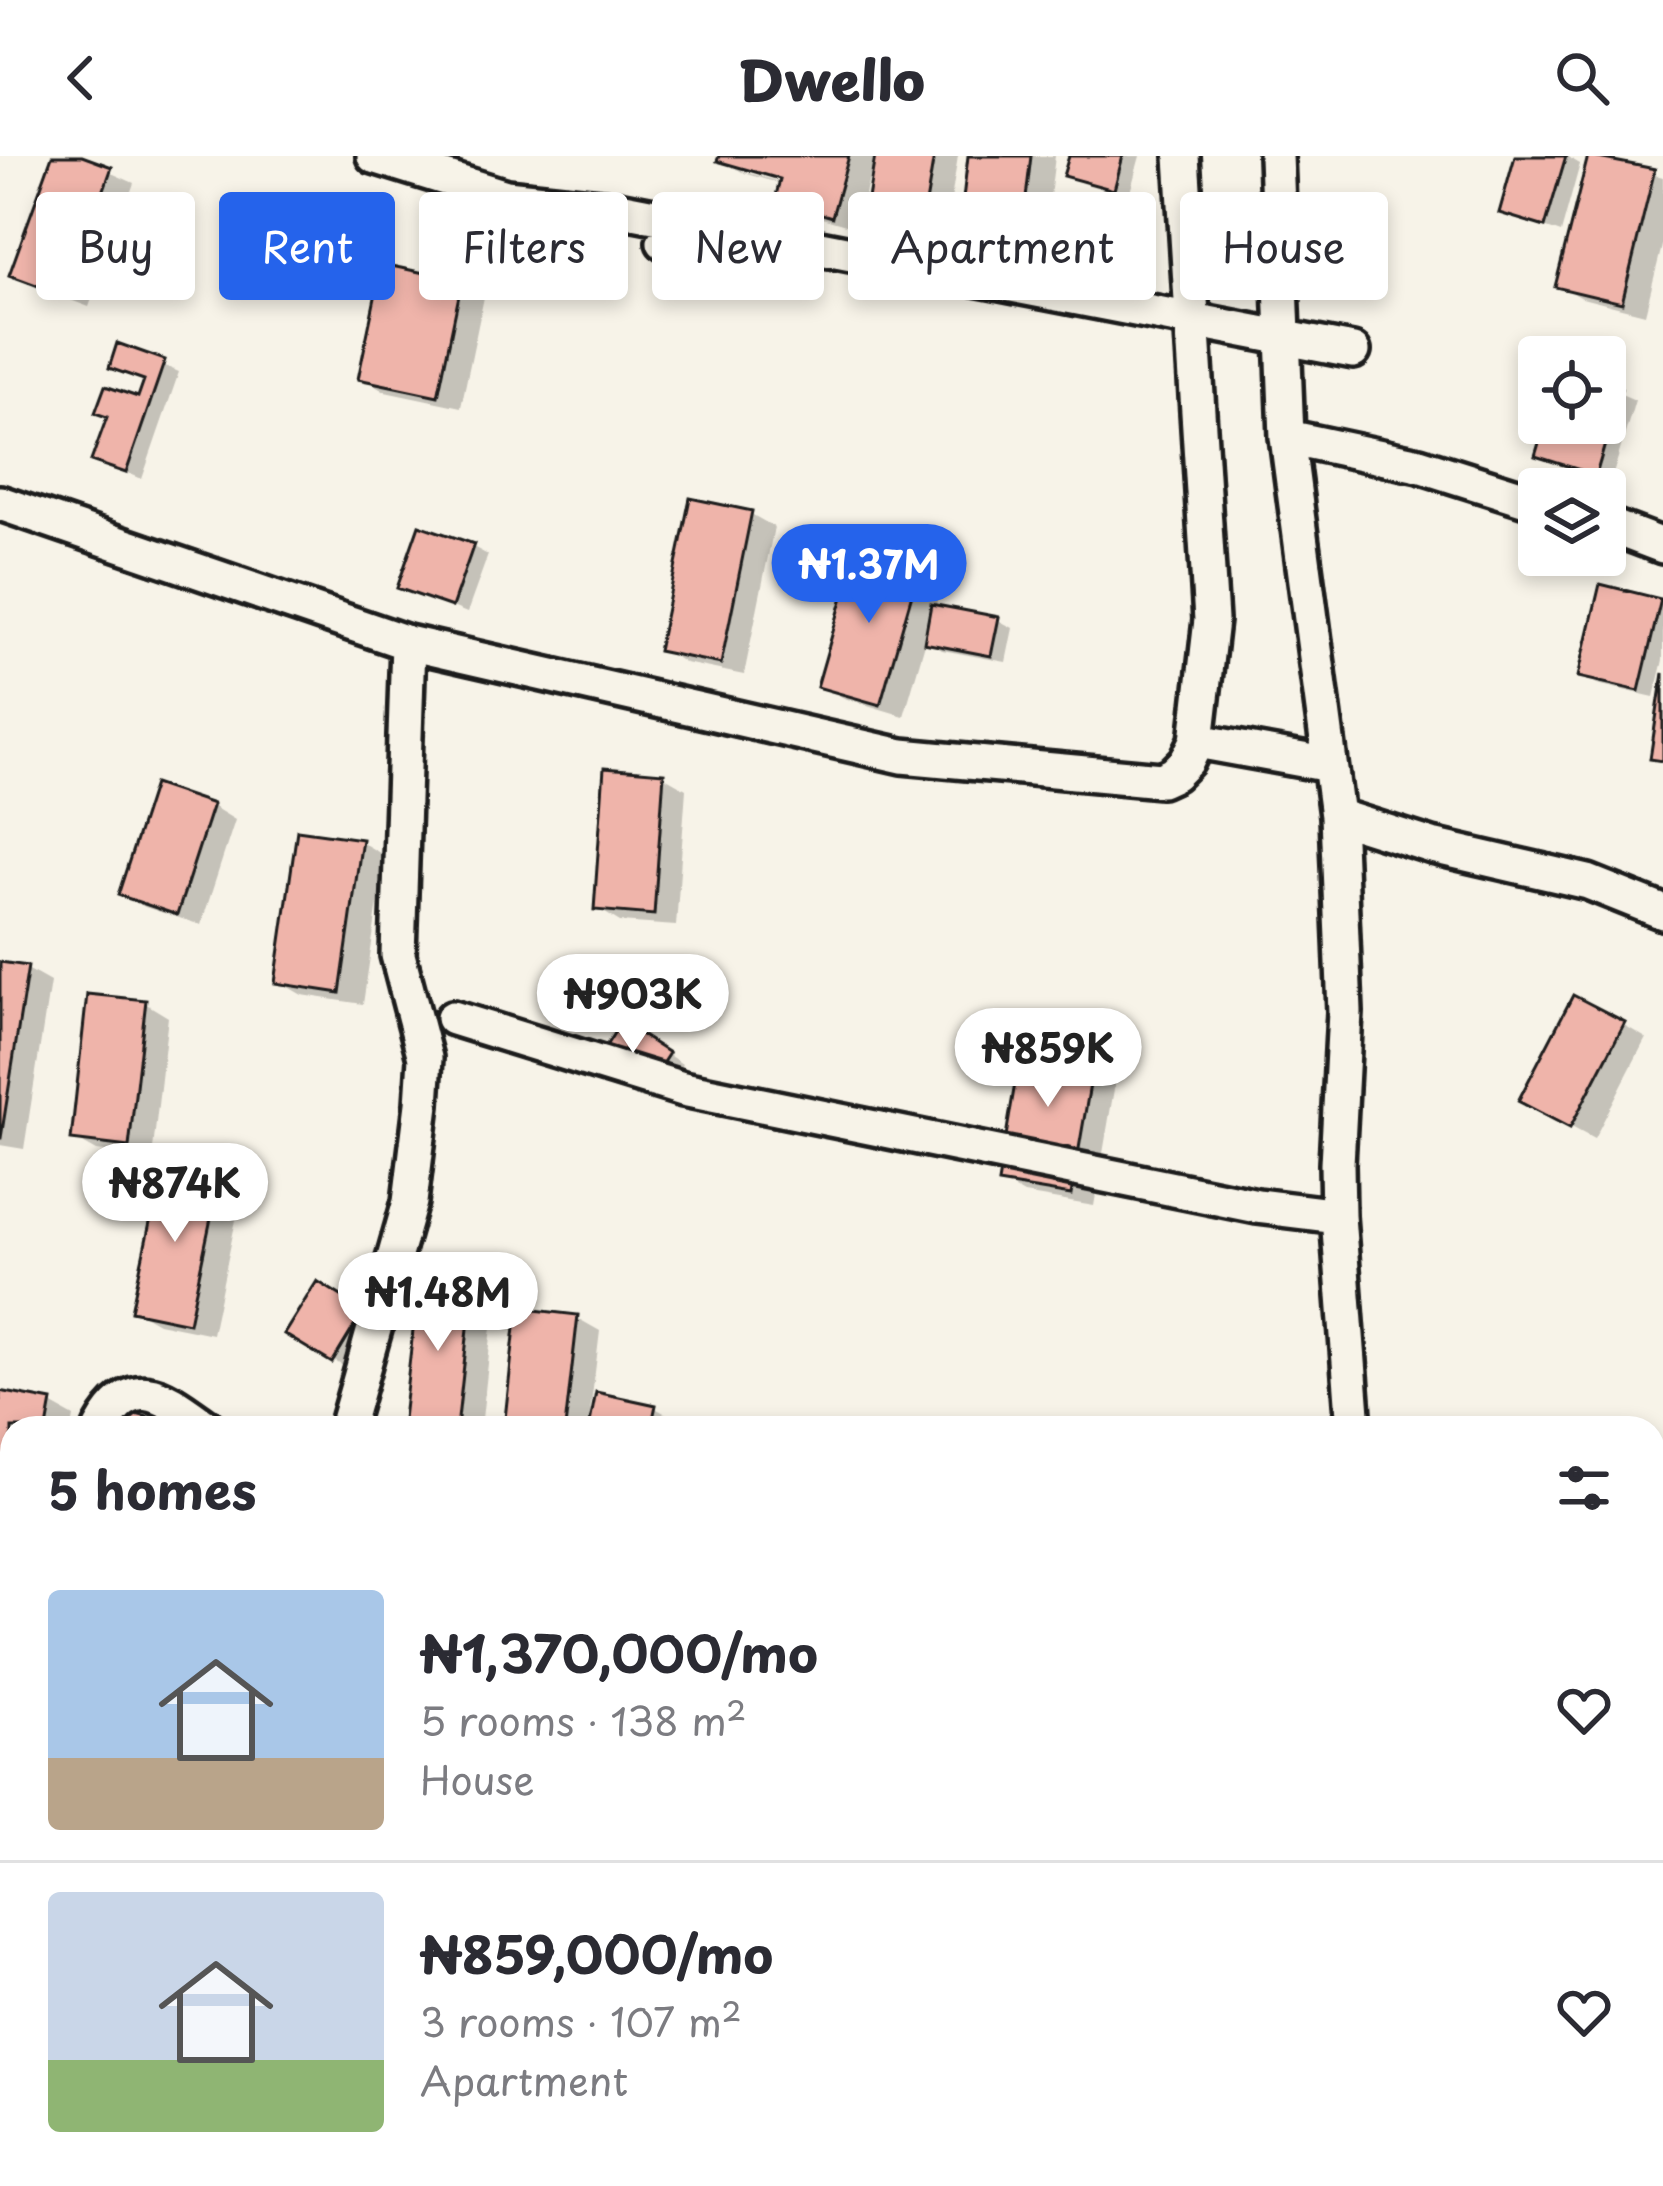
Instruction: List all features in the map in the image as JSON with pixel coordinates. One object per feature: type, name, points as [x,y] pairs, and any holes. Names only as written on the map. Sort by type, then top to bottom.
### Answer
[{"type":"street","points":[[374,156],[506,197],[618,209],[1353,351]]},
{"type":"street","points":[[0,503],[408,644],[902,756],[1161,779],[1187,761],[1197,741],[1211,620],[1182,156]]},
{"type":"street","points":[[1276,156],[1287,436],[1337,816],[1345,1012],[1338,1216],[1353,1416]]},
{"type":"street","points":[[824,267],[1353,351]]},
{"type":"street","points":[[1194,326],[1353,351]]},
{"type":"street","points":[[1194,326],[1283,333]]},
{"type":"street","points":[[1287,436],[1419,465],[1518,496]]},
{"type":"street","points":[[1626,532],[1663,546]]},
{"type":"street","points":[[349,1416],[410,1202],[422,1104],[425,1058],[398,955],[408,644]]},
{"type":"street","points":[[1197,741],[1330,765]]},
{"type":"street","points":[[1337,816],[1432,846],[1588,882],[1663,912]]},
{"type":"street","points":[[453,1018],[683,1089],[1257,1206],[1338,1216]]},
{"type":"street","points":[[110,1416],[125,1397],[146,1391],[191,1416]]},
{"type":"building","points":[[52,156],[82,156],[112,167],[103,192],[39,192]]},
{"type":"building","points":[[719,156],[849,156],[832,217],[824,215],[824,192],[777,192],[780,179],[717,161]]},
{"type":"building","points":[[875,156],[934,156],[928,192],[869,192]]},
{"type":"building","points":[[968,156],[1031,156],[1027,192],[964,192]]},
{"type":"building","points":[[1069,156],[1123,156],[1114,190],[1063,176]]},
{"type":"building","points":[[1515,156],[1566,156],[1545,227],[1499,213]]},
{"type":"building","points":[[1588,156],[1655,169],[1622,303],[1555,287]]},
{"type":"building","points":[[36,200],[36,285],[9,275]]},
{"type":"building","points":[[395,267],[419,272],[419,300],[458,300],[438,396],[358,379],[374,300],[395,300]]},
{"type":"building","points":[[117,343],[165,360],[126,473],[91,461],[107,417],[95,413],[105,386],[138,397],[144,380],[109,368]]},
{"type":"building","points":[[1539,444],[1605,444],[1598,468],[1574,468],[1535,456]]},
{"type":"building","points":[[690,498],[752,511],[721,664],[658,651]]},
{"type":"building","points":[[419,525],[474,544],[452,607],[397,588]]},
{"type":"building","points":[[857,548],[920,566],[880,705],[817,687]]},
{"type":"building","points":[[1600,584],[1661,599],[1639,691],[1578,677]]},
{"type":"building","points":[[931,604],[999,617],[991,656],[924,643]]},
{"type":"building","points":[[1663,673],[1663,761],[1650,759]]},
{"type":"building","points":[[604,768],[664,773],[654,915],[594,910]]},
{"type":"building","points":[[154,784],[213,804],[177,915],[118,895]]},
{"type":"building","points":[[297,830],[362,839],[340,993],[275,983]]},
{"type":"building","points":[[0,962],[28,966],[1,1138],[0,1138]]},
{"type":"building","points":[[87,994],[146,1000],[129,1147],[71,1140]]},
{"type":"building","points":[[1573,995],[1625,1022],[1570,1128],[1518,1101]]},
{"type":"building","points":[[621,1022],[669,1053],[645,1090],[597,1060]]},
{"type":"building","points":[[1025,1025],[1098,1038],[1071,1195],[998,1183]]},
{"type":"building","points":[[162,1167],[219,1180],[189,1323],[131,1311]]},
{"type":"building","points":[[419,1277],[473,1283],[458,1416],[403,1416]]},
{"type":"building","points":[[317,1281],[364,1310],[332,1363],[284,1334]]},
{"type":"building","points":[[517,1308],[578,1315],[566,1416],[505,1416]]},
{"type":"building","points":[[0,1391],[52,1401],[49,1416],[0,1416]]},
{"type":"building","points":[[596,1392],[656,1405],[654,1416],[591,1416]]}]
